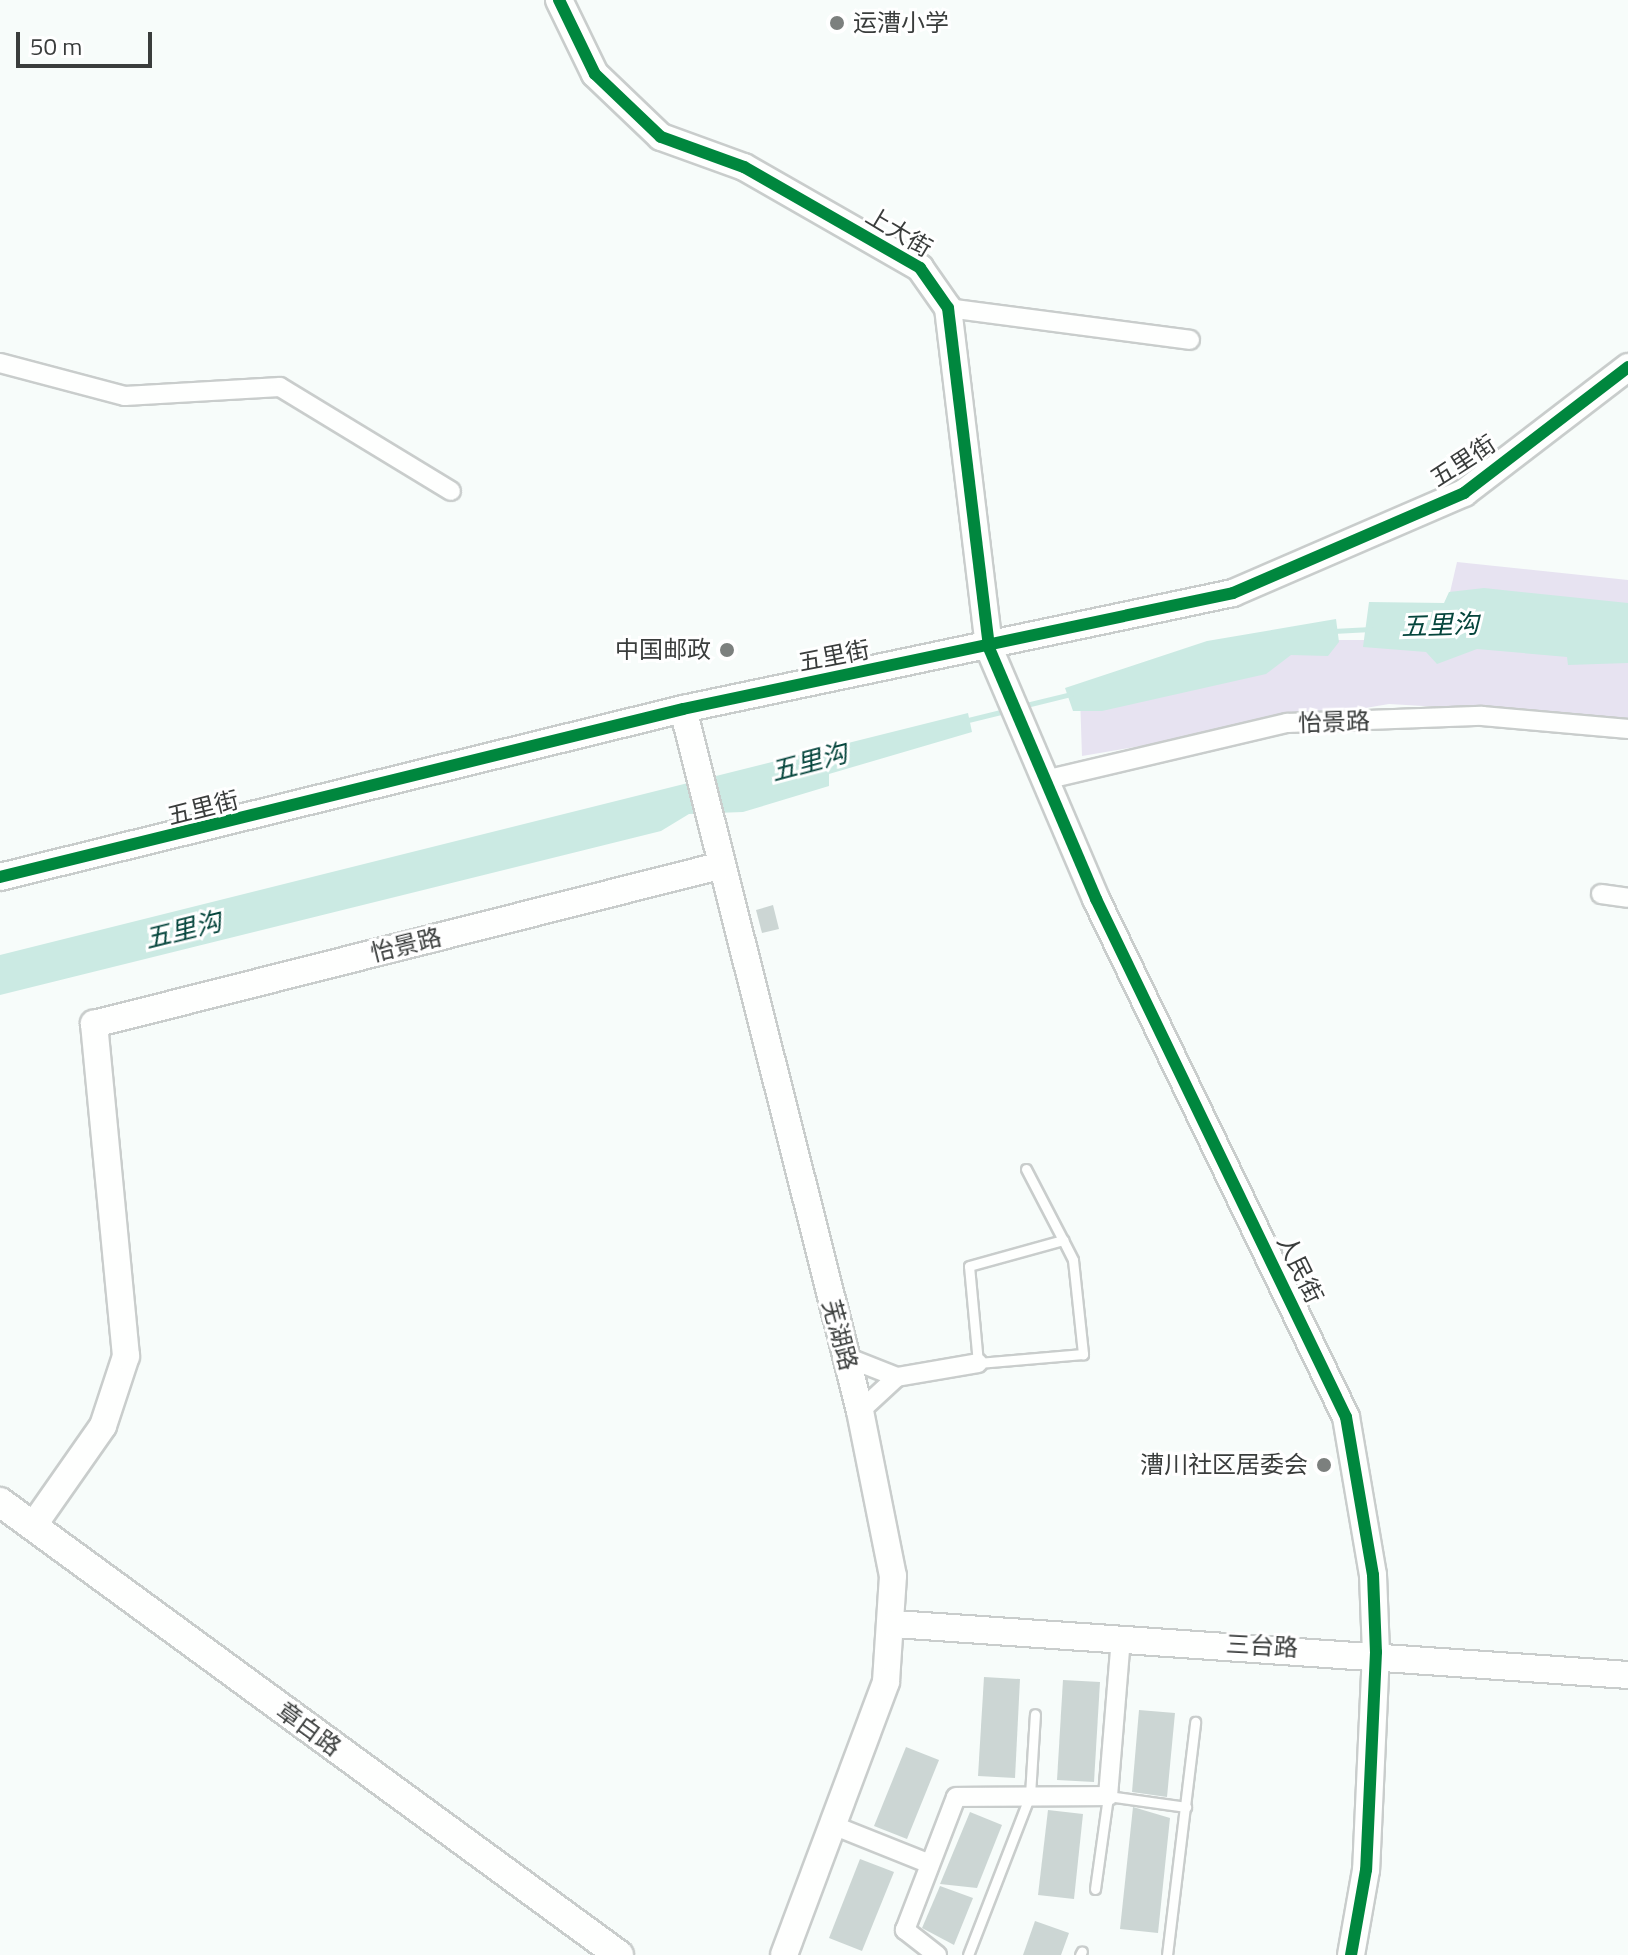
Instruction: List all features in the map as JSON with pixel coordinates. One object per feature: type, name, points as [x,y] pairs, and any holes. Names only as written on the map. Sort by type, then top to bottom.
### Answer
[{"type":"main road","name":"章白路","points":[[0,1502],[619,1955]]},
{"type":"street","name":"上大街","points":[[559,0],[595,74],[661,137],[744,167],[920,268],[948,308],[989,648]]},
{"type":"street","points":[[948,308],[1190,340]]},
{"type":"street","points":[[0,363],[125,396],[280,387],[451,491]]},
{"type":"street","name":"五里街","points":[[0,877],[683,709],[989,648],[1233,593],[1464,493],[1628,367]]},
{"type":"street","name":"人民街","points":[[989,648],[1045,780],[1346,1417],[1373,1575],[1376,1652],[1366,1870],[1351,1955]]},
{"type":"street","name":"芜湖路","points":[[683,709],[719,866],[860,1411],[891,1561],[895,1624],[870,1738],[784,1955]]},
{"type":"street","name":"怡景路","points":[[1045,780],[1287,723],[1482,716],[1628,729]]},
{"type":"street","name":"怡景路","points":[[33,1526],[103,1426],[126,1356],[94,1024],[719,866]]},
{"type":"street","points":[[1601,894],[1628,898]]},
{"type":"street","points":[[846,1357],[897,1377],[978,1363]]},
{"type":"street","points":[[860,1411],[897,1377]]},
{"type":"street","name":"三台路","points":[[895,1624],[1376,1652],[1628,1675]]},
{"type":"street","points":[[937,1955],[905,1930],[956,1797],[1108,1796],[1121,1637]]},
{"type":"street","points":[[835,1826],[930,1864]]},
{"type":"lane","points":[[1026,1169],[1063,1240],[1073,1260],[1083,1354],[978,1363],[969,1266],[1063,1240]]},
{"type":"lane","points":[[968,1955],[1030,1795],[1035,1714]]},
{"type":"lane","points":[[1167,1955],[1195,1722]]},
{"type":"lane","points":[[1095,1889],[1108,1796],[1186,1807]]},
{"type":"shaded area","points":[[1457,562],[1628,580],[1628,718],[1389,704],[1082,756],[1080,697],[1321,640],[1439,640]]},
{"type":"water","points":[[1484,588],[1628,603],[1628,663],[1568,665],[1567,657],[1477,649],[1437,664],[1426,652],[1363,647],[1369,602],[1444,603],[1449,592]]},
{"type":"water","points":[[1336,619],[1339,642],[1328,656],[1291,655],[1266,674],[1102,711],[1073,711],[1065,688],[1207,641]]},
{"type":"water","points":[[968,713],[972,732],[829,774],[829,786],[743,812],[689,814],[661,831],[0,995],[0,955]]},
{"type":"building","points":[[773,905],[779,929],[762,933],[756,910]]},
{"type":"building","points":[[984,1677],[1020,1679],[1015,1778],[978,1776]]},
{"type":"building","points":[[1063,1680],[1100,1682],[1094,1782],[1057,1780]]},
{"type":"building","points":[[1139,1710],[1175,1713],[1167,1797],[1132,1792]]},
{"type":"building","points":[[906,1747],[939,1760],[907,1839],[874,1826]]},
{"type":"building","points":[[1133,1807],[1170,1818],[1158,1933],[1120,1929]]},
{"type":"building","points":[[1048,1810],[1083,1814],[1074,1899],[1038,1895]]},
{"type":"building","points":[[970,1812],[1002,1825],[977,1888],[940,1884]]},
{"type":"building","points":[[860,1859],[894,1872],[862,1951],[829,1938]]},
{"type":"building","points":[[940,1886],[973,1898],[954,1945],[922,1928]]},
{"type":"building","points":[[1035,1921],[1069,1933],[1061,1955],[1023,1955]]},
{"type":"waterway","name":"五里沟","points":[[1333,631],[1371,629]]},
{"type":"waterway","name":"五里沟","points":[[1022,706],[1071,694]]},
{"type":"waterway","name":"五里沟","points":[[964,721],[1005,711]]},
{"type":"cycle path","points":[[559,0],[595,74],[661,137],[744,167],[920,268],[948,308],[989,648],[1096,899],[1346,1417],[1373,1575],[1376,1652],[1366,1870],[1351,1955]]},
{"type":"cycle path","points":[[0,877],[683,709],[1233,593],[1464,493],[1628,367]]},
{"type":"place","name":"运漕小学","points":[[837,23]]},
{"type":"place","name":"中国邮政","points":[[727,650]]},
{"type":"place","name":"漕川社区居委会","points":[[1324,1465]]}]
